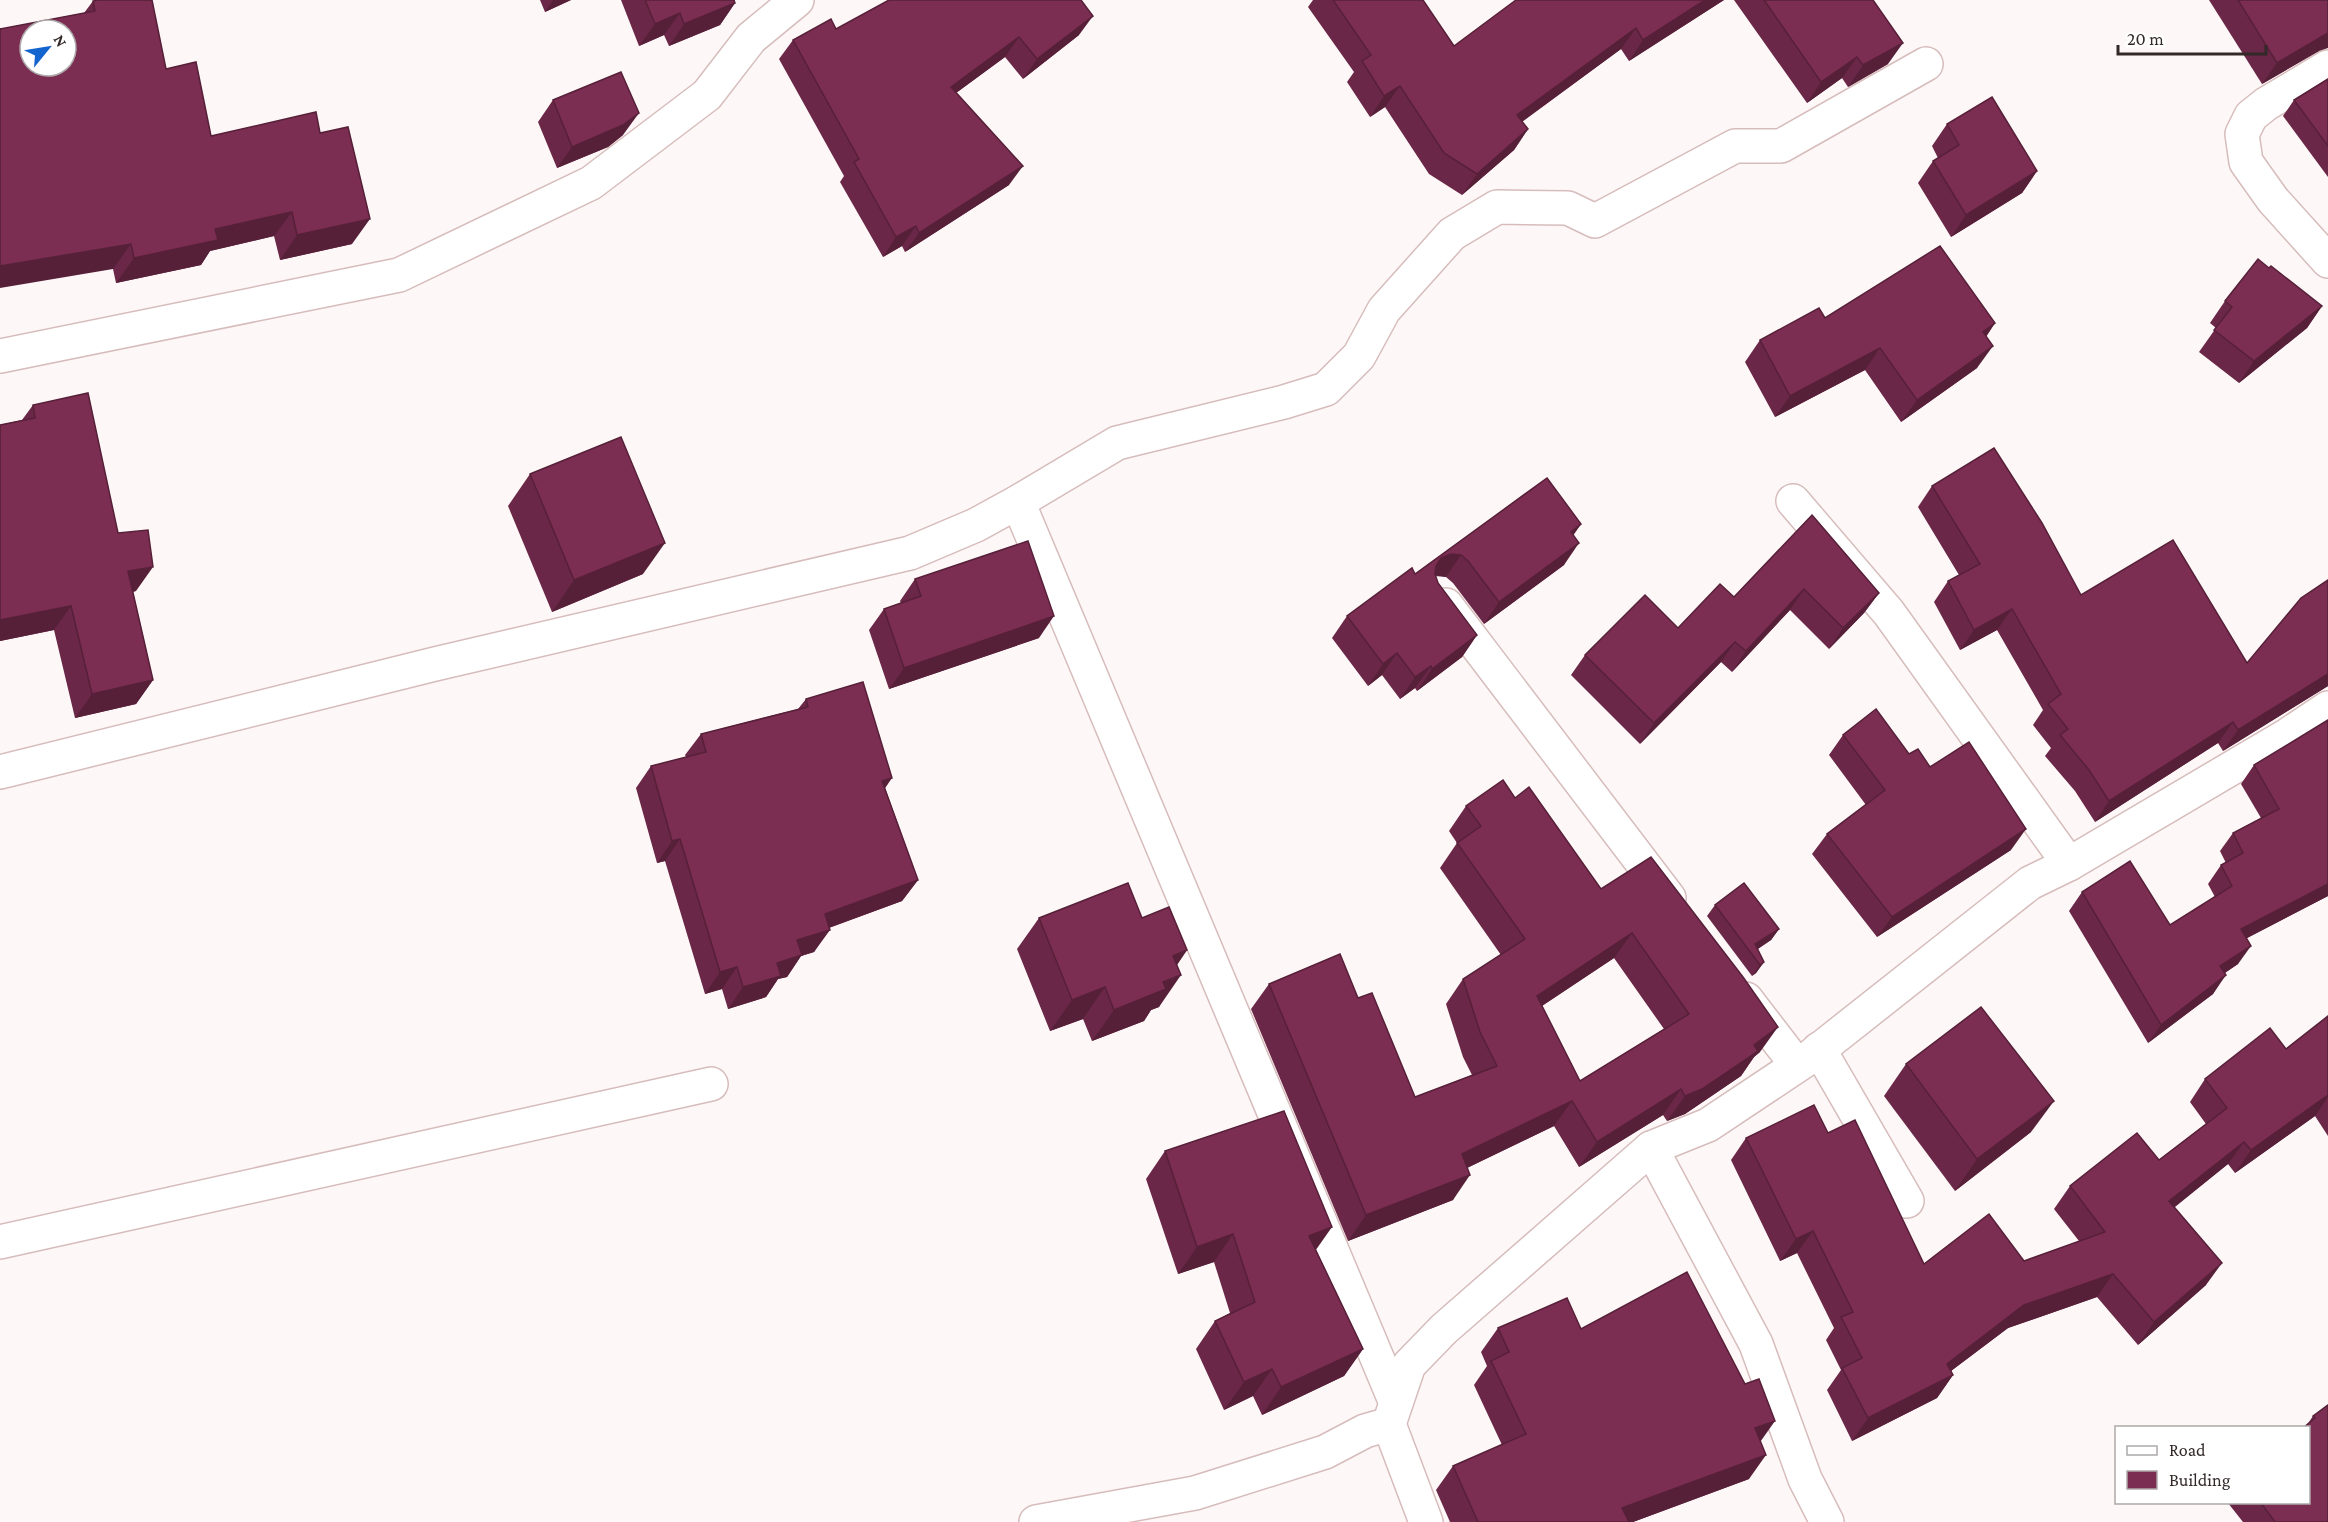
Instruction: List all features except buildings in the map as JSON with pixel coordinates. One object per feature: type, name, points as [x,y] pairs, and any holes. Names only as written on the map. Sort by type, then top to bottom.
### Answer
[{"type":"street","points":[[0,356],[399,275],[591,183],[707,95],[751,39],[797,0]]},
{"type":"street","points":[[0,772],[435,664],[910,553],[976,525],[1117,443],[1284,402],[1326,389],[1359,356],[1384,310],[1452,234],[1497,207],[1568,208],[1595,221],[1735,146],[1781,146],[1926,64]]},
{"type":"street","points":[[2328,67],[2251,116],[2242,134],[2246,162],[2273,200],[2328,261]]},
{"type":"street","points":[[1793,501],[1889,613],[2069,864]]},
{"type":"street","points":[[1018,502],[1393,1414],[1426,1522]]},
{"type":"street","points":[[1438,594],[1689,923]]},
{"type":"street","points":[[1036,1522],[1195,1494],[1325,1452],[1393,1414],[1409,1365],[1444,1329],[1651,1148],[1708,1125],[1808,1057],[2030,883],[2069,864],[2286,736],[2328,708]]},
{"type":"street","points":[[1732,980],[1808,1057],[1907,1201]]},
{"type":"street","points":[[0,1242],[711,1084]]},
{"type":"street","points":[[1651,1148],[1756,1344],[1805,1479],[1827,1522]]}]
